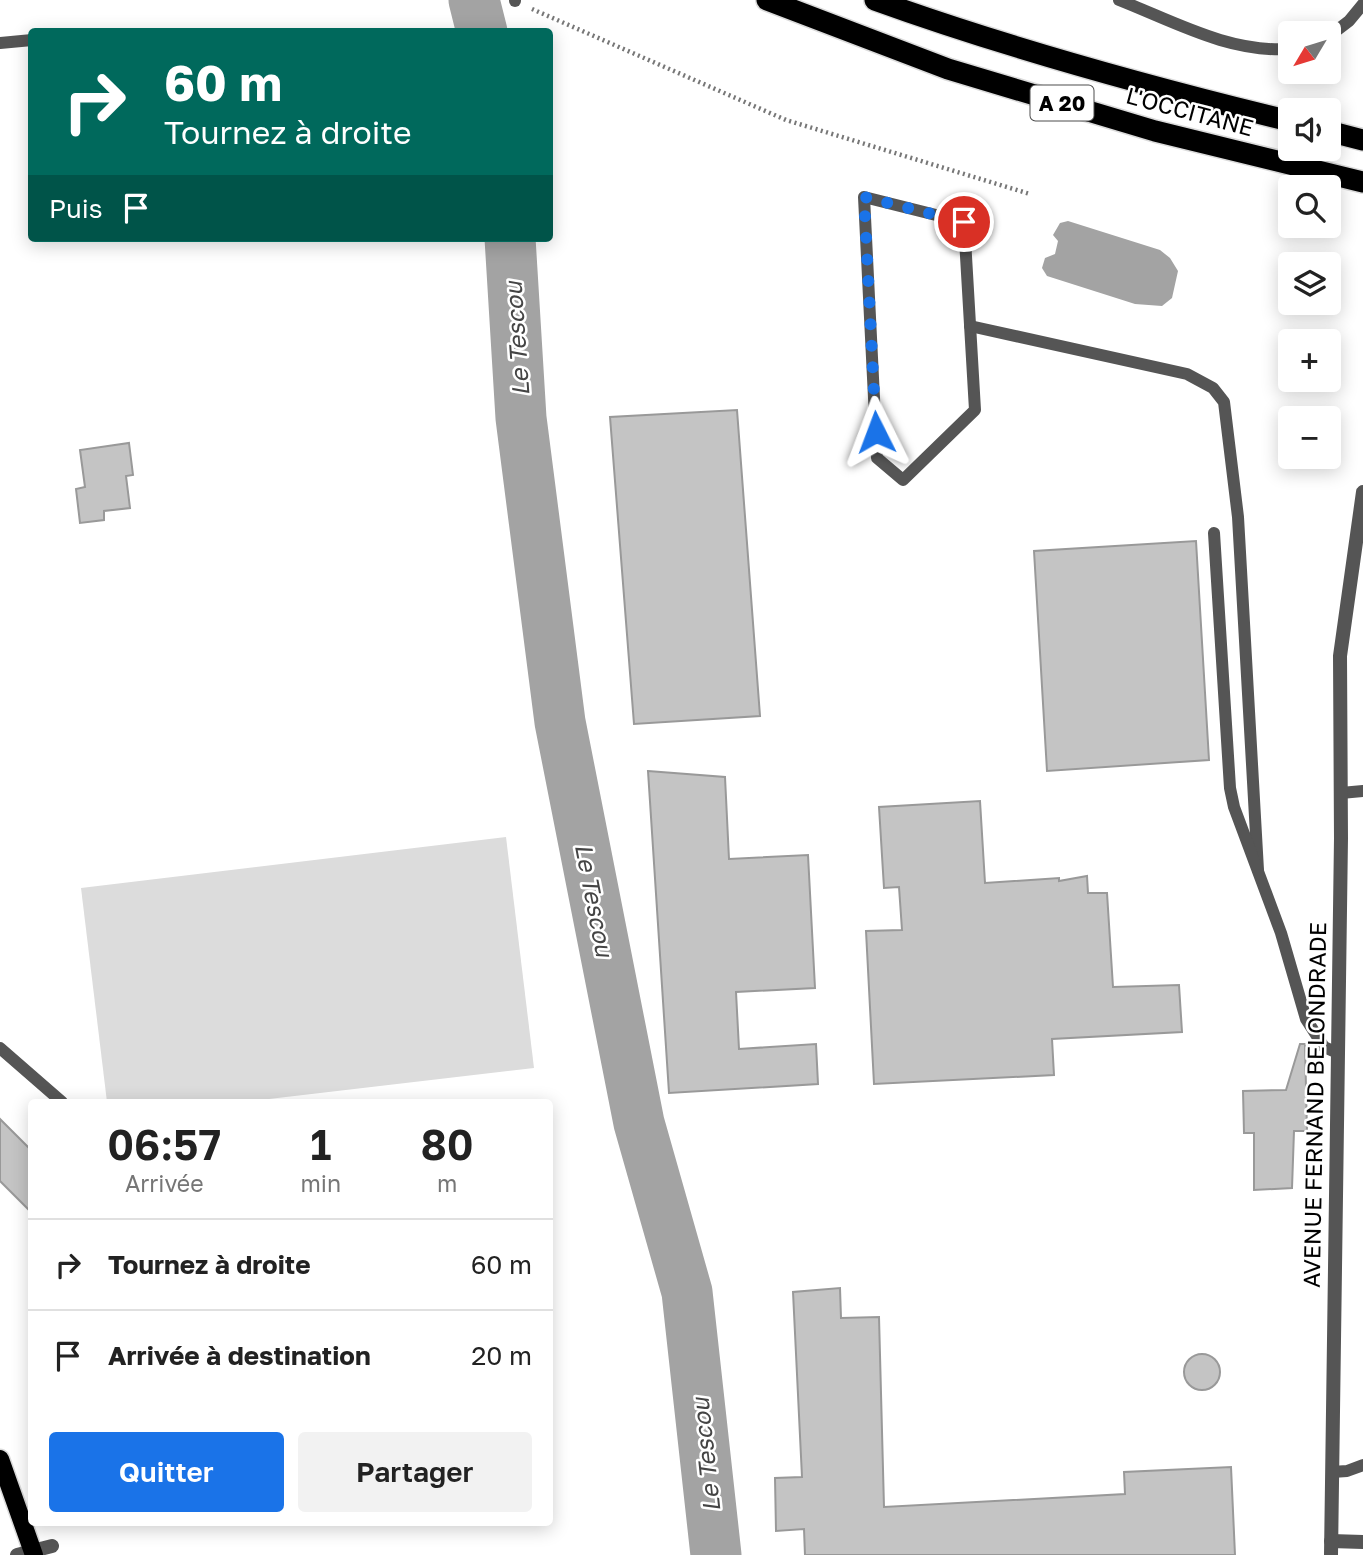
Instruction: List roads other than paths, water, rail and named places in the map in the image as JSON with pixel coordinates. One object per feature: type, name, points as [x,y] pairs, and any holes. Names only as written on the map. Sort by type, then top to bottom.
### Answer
[{"type":"highway","name":"L'OCCITANE","points":[[767,0],[948,69],[1155,131],[1363,182]]},
{"type":"highway","name":"L'OCCITANE","points":[[875,0],[960,31],[1155,88],[1278,118]]},
{"type":"highway","points":[[1341,134],[1363,140]]},
{"type":"main road","points":[[0,1459],[28,1554]]},
{"type":"street","name":"AVENUE FERNAND BELONDRADE","points":[[1331,1548],[1340,656],[1363,492]]},
{"type":"street","points":[[1331,1548],[1363,1542]]},
{"type":"street","points":[[28,1554],[52,1546]]},
{"type":"lane","points":[[1119,0],[1233,46],[1278,50]]},
{"type":"lane","points":[[1341,27],[1363,4]]},
{"type":"lane","points":[[0,43],[28,40]]},
{"type":"lane","points":[[864,197],[964,222],[970,326],[975,410],[904,480],[877,458],[864,197]]},
{"type":"lane","points":[[970,326],[1187,374],[1213,388],[1224,402],[1238,517],[1258,870]]},
{"type":"lane","points":[[1214,533],[1230,788],[1241,827],[1281,933],[1306,1019],[1324,1047],[1338,1053]]},
{"type":"lane","points":[[1340,793],[1363,791]]},
{"type":"lane","points":[[0,1048],[59,1099]]},
{"type":"lane","points":[[1332,1472],[1347,1471],[1363,1465]]},
{"type":"waterway","name":"Le Tescou","points":[[474,0],[481,28]]},
{"type":"waterway","name":"Le Tescou","points":[[510,242],[521,418],[560,722],[639,1123],[687,1292],[716,1555]]}]
